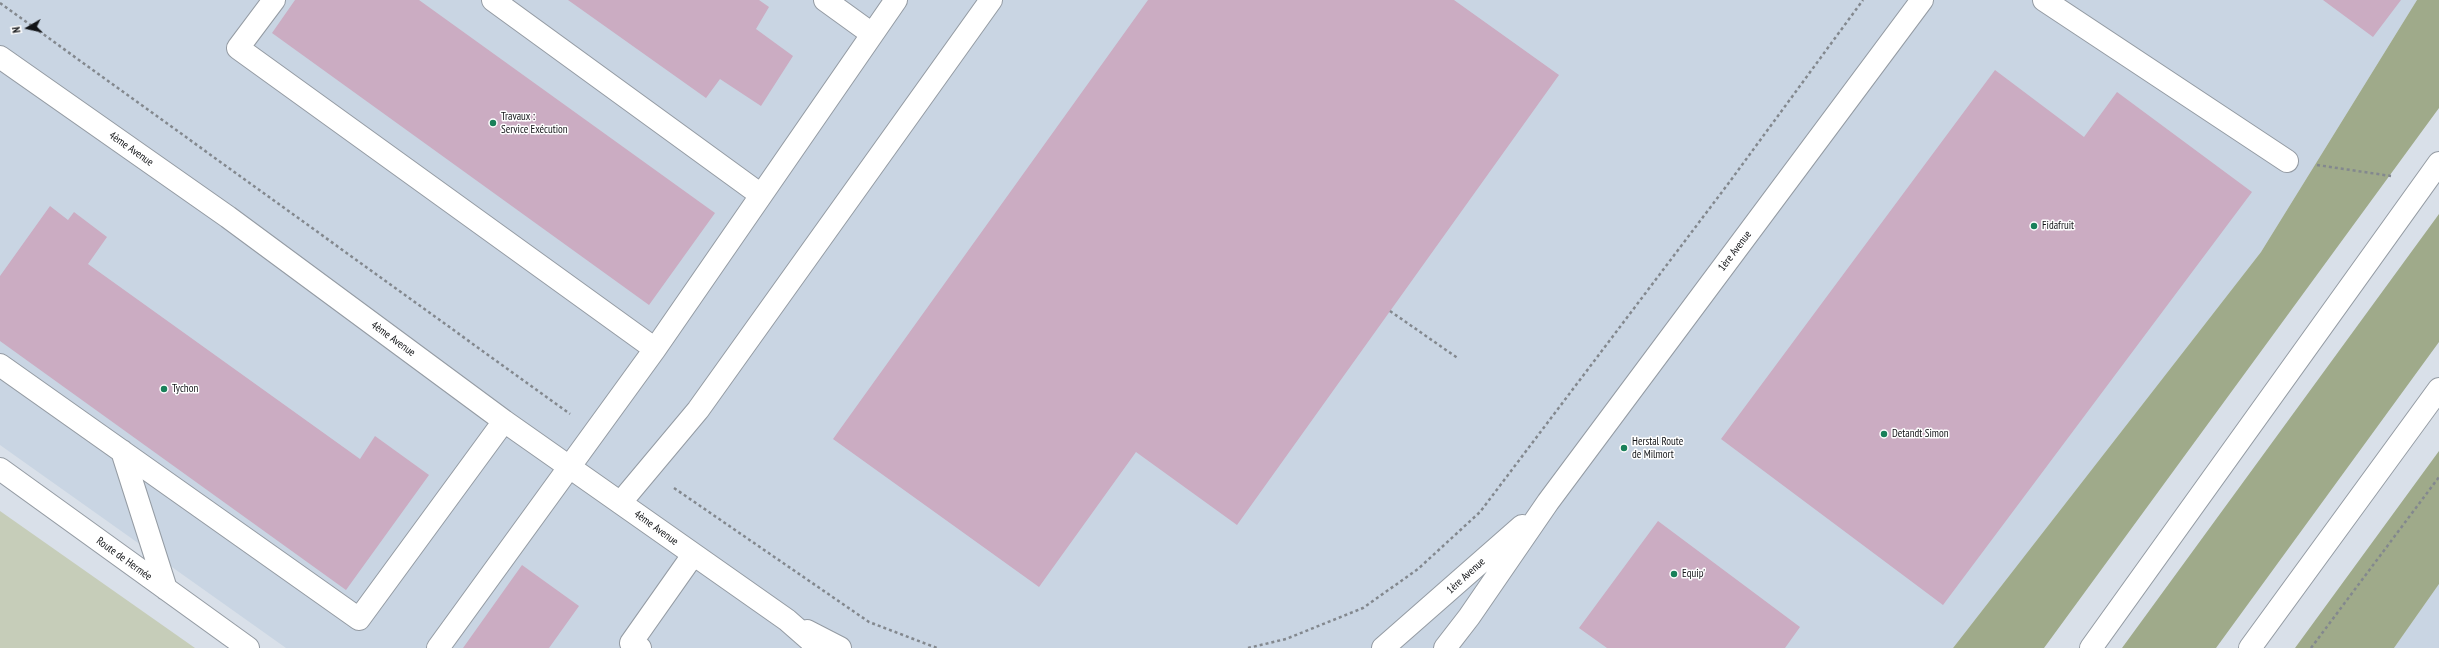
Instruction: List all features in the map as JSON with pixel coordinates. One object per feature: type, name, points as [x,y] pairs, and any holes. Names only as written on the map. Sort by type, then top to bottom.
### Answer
[{"type":"street","points":[[274,0],[238,48],[655,349]]},
{"type":"street","points":[[493,0],[761,195]]},
{"type":"street","points":[[825,0],[872,34]]},
{"type":"street","points":[[438,648],[596,433],[896,0]]},
{"type":"street","points":[[621,502],[698,410],[991,0]]},
{"type":"street","name":"1ère Avenue","points":[[1445,648],[1469,617],[1548,502],[1922,0]]},
{"type":"street","points":[[2044,0],[2287,161]]},
{"type":"street","name":"4ème Avenue","points":[[0,57],[228,217],[504,421],[787,620],[819,648]]},
{"type":"street","points":[[2091,648],[2439,163]]},
{"type":"street","points":[[0,364],[359,619],[504,421]]},
{"type":"street","points":[[2250,648],[2439,389]]},
{"type":"street","points":[[122,451],[166,589]]},
{"type":"street","name":"Route de Hermée","points":[[0,469],[248,648]]},
{"type":"street","name":"1ère Avenue","points":[[1383,648],[1548,502]]},
{"type":"street","points":[[640,648],[631,643],[693,555]]},
{"type":"street","name":"4ème Avenue","points":[[787,620],[840,648]]},
{"type":"path","points":[[1248,648],[1286,639],[1363,608],[1418,568],[1480,512],[1728,184],[1863,0]]},
{"type":"path","points":[[0,3],[596,433]]},
{"type":"path","points":[[2287,161],[2393,176]]},
{"type":"path","points":[[1390,311],[1459,359]]},
{"type":"path","points":[[648,470],[869,622],[937,648]]},
{"type":"path","points":[[2311,648],[2439,477]]},
{"type":"shaded area","points":[[0,0],[2417,0],[2261,252],[1953,648],[286,648],[0,445]]},
{"type":"shaded area","points":[[2439,584],[2439,648],[2394,648]]},
{"type":"green space","points":[[2417,0],[2439,0],[2439,108],[2044,648],[1953,648],[2261,252]]},
{"type":"green space","points":[[2439,214],[2439,342],[2216,648],[2122,648]]},
{"type":"green space","points":[[2439,451],[2439,584],[2394,648],[2295,648]]},
{"type":"green space","points":[[0,511],[195,648],[0,648]]},
{"type":"building","name":"Travaux : Service Exécution","points":[[295,0],[419,0],[715,213],[649,305],[272,33]]},
{"type":"building","points":[[568,0],[759,0],[769,7],[756,29],[793,56],[761,106],[720,79],[706,98]]},
{"type":"building","points":[[1148,0],[1454,0],[1559,75],[1237,525],[1136,452],[1039,587],[833,439]]},
{"type":"building","points":[[2323,0],[2401,0],[2373,37]]},
{"type":"building","points":[[1995,70],[2084,137],[2117,92],[2252,192],[1943,605],[1721,439]]},
{"type":"building","name":"Tychon","points":[[50,206],[68,220],[74,212],[107,237],[88,264],[360,459],[375,436],[429,475],[346,590],[0,341],[0,276]]},
{"type":"building","name":"Equip'","points":[[1658,521],[1800,627],[1785,648],[1607,648],[1579,628]]},
{"type":"building","points":[[522,565],[579,606],[549,648],[463,648]]},
{"type":"place","name":"Travaux : Service Exécution","points":[[493,123]]},
{"type":"place","name":"Fidafruit","points":[[2034,226]]},
{"type":"place","name":"Tychon","points":[[164,389]]},
{"type":"place","name":"Detandt Simon","points":[[1884,434]]},
{"type":"place","name":"Herstal Route de Milmort","points":[[1624,448]]},
{"type":"place","name":"Equip'","points":[[1674,574]]}]
